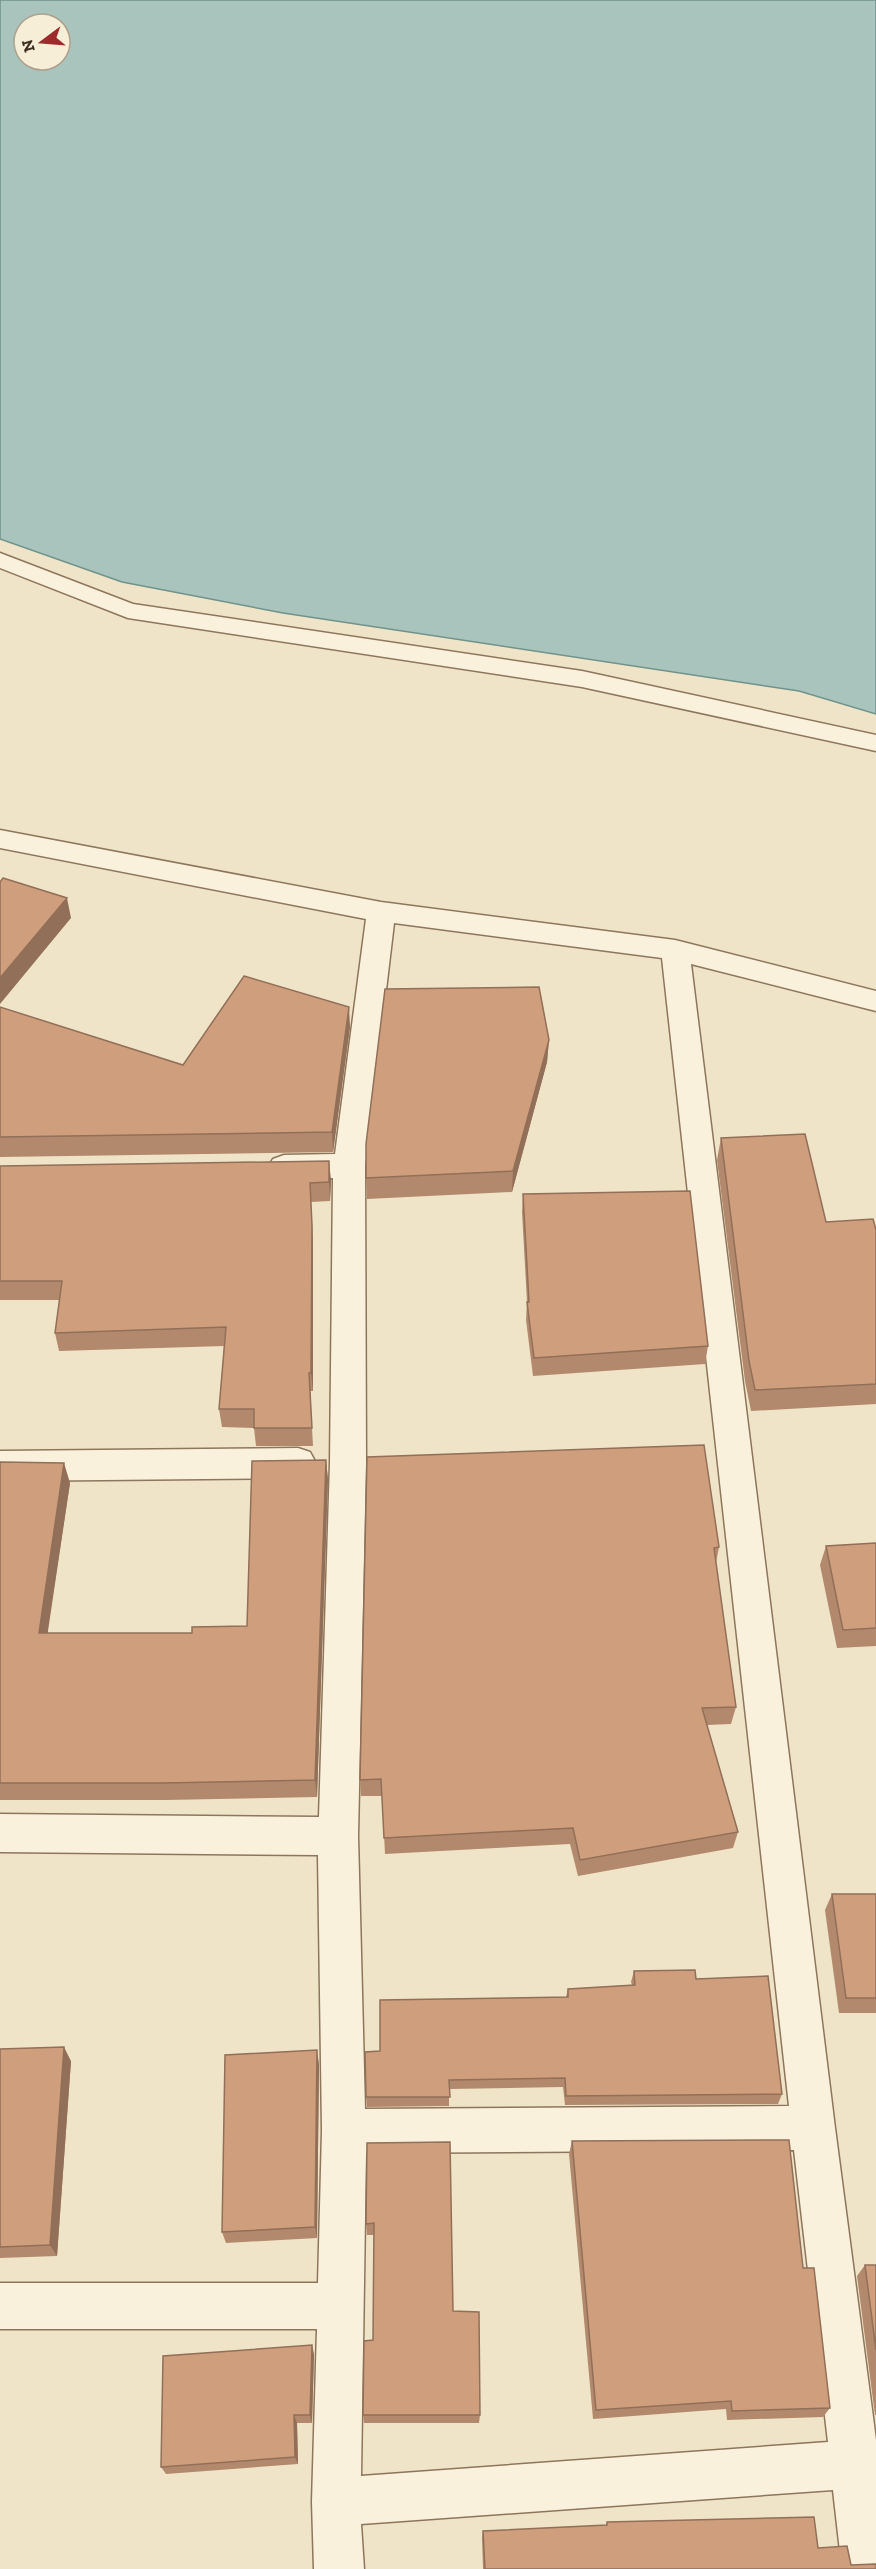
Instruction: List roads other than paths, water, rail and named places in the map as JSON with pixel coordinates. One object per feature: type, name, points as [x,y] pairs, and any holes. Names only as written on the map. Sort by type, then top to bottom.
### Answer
[{"type":"street","points":[[0,560],[128,610],[582,679],[876,743]]},
{"type":"street","points":[[0,839],[381,912],[675,950],[876,1001]]},
{"type":"street","points":[[339,2569],[336,2502],[344,2131],[338,1836],[348,1463],[349,1166],[381,912]]},
{"type":"street","points":[[675,950],[813,2128],[864,2463],[867,2569]]},
{"type":"street","points":[[244,1167],[349,1166]]},
{"type":"street","points":[[0,1466],[348,1463]]},
{"type":"street","points":[[0,1833],[338,1836]]},
{"type":"street","points":[[344,2131],[813,2128]]},
{"type":"street","points":[[0,2306],[341,2306]]},
{"type":"street","points":[[336,2502],[864,2463]]},
{"type":"water","points":[[0,0],[876,0],[876,714],[799,691],[283,613],[122,582],[0,539]]}]
